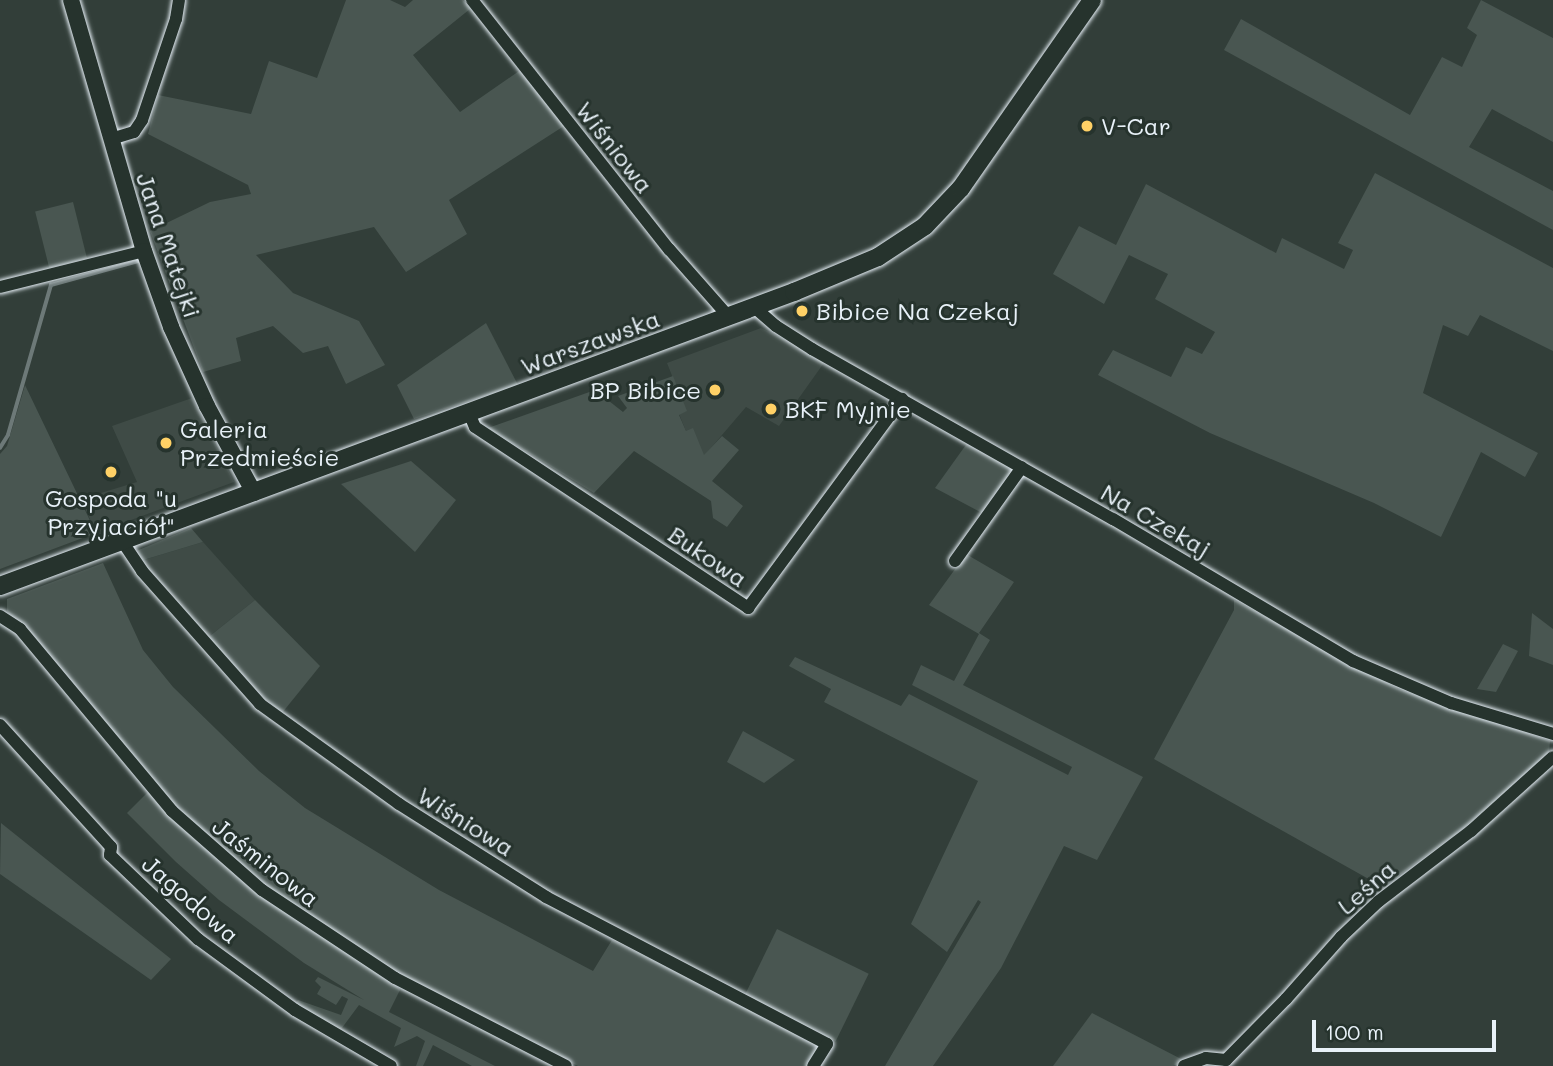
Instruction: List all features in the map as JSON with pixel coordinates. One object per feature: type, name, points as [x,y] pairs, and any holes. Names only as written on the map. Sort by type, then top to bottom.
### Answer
[{"type":"main road","name":"Warszawska","points":[[0,586],[729,317],[856,268],[891,250],[925,226],[968,179],[1092,0]]},
{"type":"street","name":"Jana Matejki","points":[[71,0],[144,251],[171,327],[204,400],[254,493]]},
{"type":"street","points":[[111,139],[134,132],[142,120],[177,19],[179,0]]},
{"type":"street","name":"Wiśniowa","points":[[472,0],[669,249],[729,317]]},
{"type":"street","points":[[0,287],[144,251]]},
{"type":"street","name":"Na Czekaj","points":[[754,307],[776,326],[1353,661],[1451,703],[1553,734]]},
{"type":"street","name":"Bukowa","points":[[469,413],[475,427],[748,608],[902,399]]},
{"type":"street","points":[[954,561],[1022,467]]},
{"type":"street","name":"Wiśniowa","points":[[122,541],[142,571],[260,704],[399,804],[546,897],[827,1044],[813,1066]]},
{"type":"street","name":"Jaśminowa","points":[[0,615],[20,629],[172,811],[262,890],[395,978],[566,1066]]},
{"type":"street","name":"Jagodowa","points":[[0,725],[111,847],[110,855],[198,939],[295,1010],[391,1066]]},
{"type":"street","name":"Leśna","points":[[1227,1063],[1341,937],[1380,901],[1471,831],[1553,757]]},
{"type":"street","points":[[1184,1066],[1206,1058],[1227,1063]]},
{"type":"shaded area","points":[[346,0],[390,0],[405,7],[413,0],[463,0],[470,9],[413,55],[460,112],[522,69],[564,126],[449,200],[467,234],[406,272],[374,227],[256,255],[293,293],[359,321],[385,365],[346,384],[328,346],[303,353],[273,326],[236,338],[241,361],[203,372],[150,231],[210,202],[251,194],[248,185],[148,134],[158,95],[251,114],[269,61],[317,78]]},
{"type":"shaded area","points":[[1481,0],[1553,38],[1553,142],[1492,109],[1469,147],[1553,191],[1553,230],[1224,50],[1241,19],[1410,115],[1442,57],[1462,67],[1477,35],[1467,28]]},
{"type":"shaded area","points":[[1375,173],[1553,268],[1553,351],[1480,315],[1468,336],[1443,325],[1423,393],[1538,453],[1525,477],[1481,452],[1441,537],[1374,503],[1210,433],[1098,375],[1113,350],[1171,377],[1186,347],[1202,354],[1215,332],[1155,299],[1168,274],[1129,255],[1104,304],[1053,274],[1079,226],[1116,245],[1146,184],[1276,253],[1282,238],[1344,269],[1353,250],[1338,243]]},
{"type":"shaded area","points":[[73,202],[87,258],[49,268],[35,211]]},
{"type":"shaded area","points":[[486,323],[518,385],[414,419],[397,385]]},
{"type":"shaded area","points":[[761,328],[826,360],[779,426],[746,407],[704,456],[686,431],[679,414],[686,411],[667,363]]},
{"type":"shaded area","points":[[673,376],[687,411],[679,415],[686,431],[693,428],[704,455],[722,436],[739,450],[712,481],[743,506],[727,527],[713,518],[711,501],[634,451],[594,493],[488,428],[595,390],[623,412],[627,408],[618,396]]},
{"type":"shaded area","points":[[25,385],[96,533],[0,569],[0,454],[7,446]]},
{"type":"shaded area","points":[[192,398],[234,482],[96,533],[81,499],[137,482],[112,426]]},
{"type":"shaded area","points":[[968,442],[1015,469],[984,514],[935,488]]},
{"type":"shaded area","points":[[411,461],[456,500],[415,552],[341,484]]},
{"type":"shaded area","points":[[191,528],[203,542],[140,561],[134,552]]},
{"type":"shaded area","points":[[203,542],[255,600],[206,639],[140,561]]},
{"type":"shaded area","points":[[966,554],[1014,582],[979,633],[990,640],[963,685],[1143,777],[1097,860],[1064,846],[1001,968],[933,1066],[885,1066],[981,902],[978,900],[947,952],[911,924],[978,781],[824,702],[831,689],[789,666],[795,657],[901,706],[909,694],[1068,775],[1072,767],[912,685],[921,665],[954,681],[979,634],[929,605]]},
{"type":"shaded area","points":[[103,563],[143,650],[173,687],[259,771],[305,808],[439,890],[593,971],[612,940],[739,1004],[817,1046],[817,1054],[810,1066],[578,1066],[445,1001],[307,920],[193,827],[7,611],[7,599]]},
{"type":"shaded area","points":[[255,600],[320,666],[282,713],[255,690],[206,639]]},
{"type":"shaded area","points":[[1234,600],[1398,689],[1550,741],[1549,754],[1462,829],[1383,887],[1154,759],[1234,610]]},
{"type":"shaded area","points":[[1532,613],[1553,629],[1553,665],[1529,656]]},
{"type":"shaded area","points":[[1503,644],[1518,651],[1496,692],[1477,689]]},
{"type":"shaded area","points":[[743,731],[795,760],[764,783],[727,762]]},
{"type":"shaded area","points":[[149,791],[238,877],[286,913],[392,980],[400,990],[389,1012],[495,1066],[472,1066],[433,1045],[423,1066],[416,1066],[425,1041],[417,1036],[394,1047],[401,1028],[359,1005],[339,1032],[294,1005],[298,1000],[341,1015],[348,999],[342,996],[336,1005],[317,994],[321,987],[315,981],[318,977],[364,1000],[304,963],[219,900],[176,862],[127,813]]},
{"type":"shaded area","points":[[1,823],[171,959],[151,980],[0,874]]},
{"type":"shaded area","points":[[777,929],[869,974],[836,1041],[744,996]]},
{"type":"shaded area","points":[[1092,1013],[1185,1061],[1173,1066],[1053,1066]]},
{"type":"waterway","points":[[0,448],[8,435],[51,285],[139,261]]},
{"type":"place","name":"V-Car","points":[[1087,126]]},
{"type":"place","name":"Bibice Na Czekaj","points":[[802,311]]},
{"type":"place","name":"BP Bibice","points":[[715,390]]},
{"type":"place","name":"BKF Myjnie","points":[[771,409]]},
{"type":"place","name":"Galeria Przedmieście","points":[[166,443]]},
{"type":"place","name":"Gospoda \"u Przyjaciół\"","points":[[111,472]]}]
